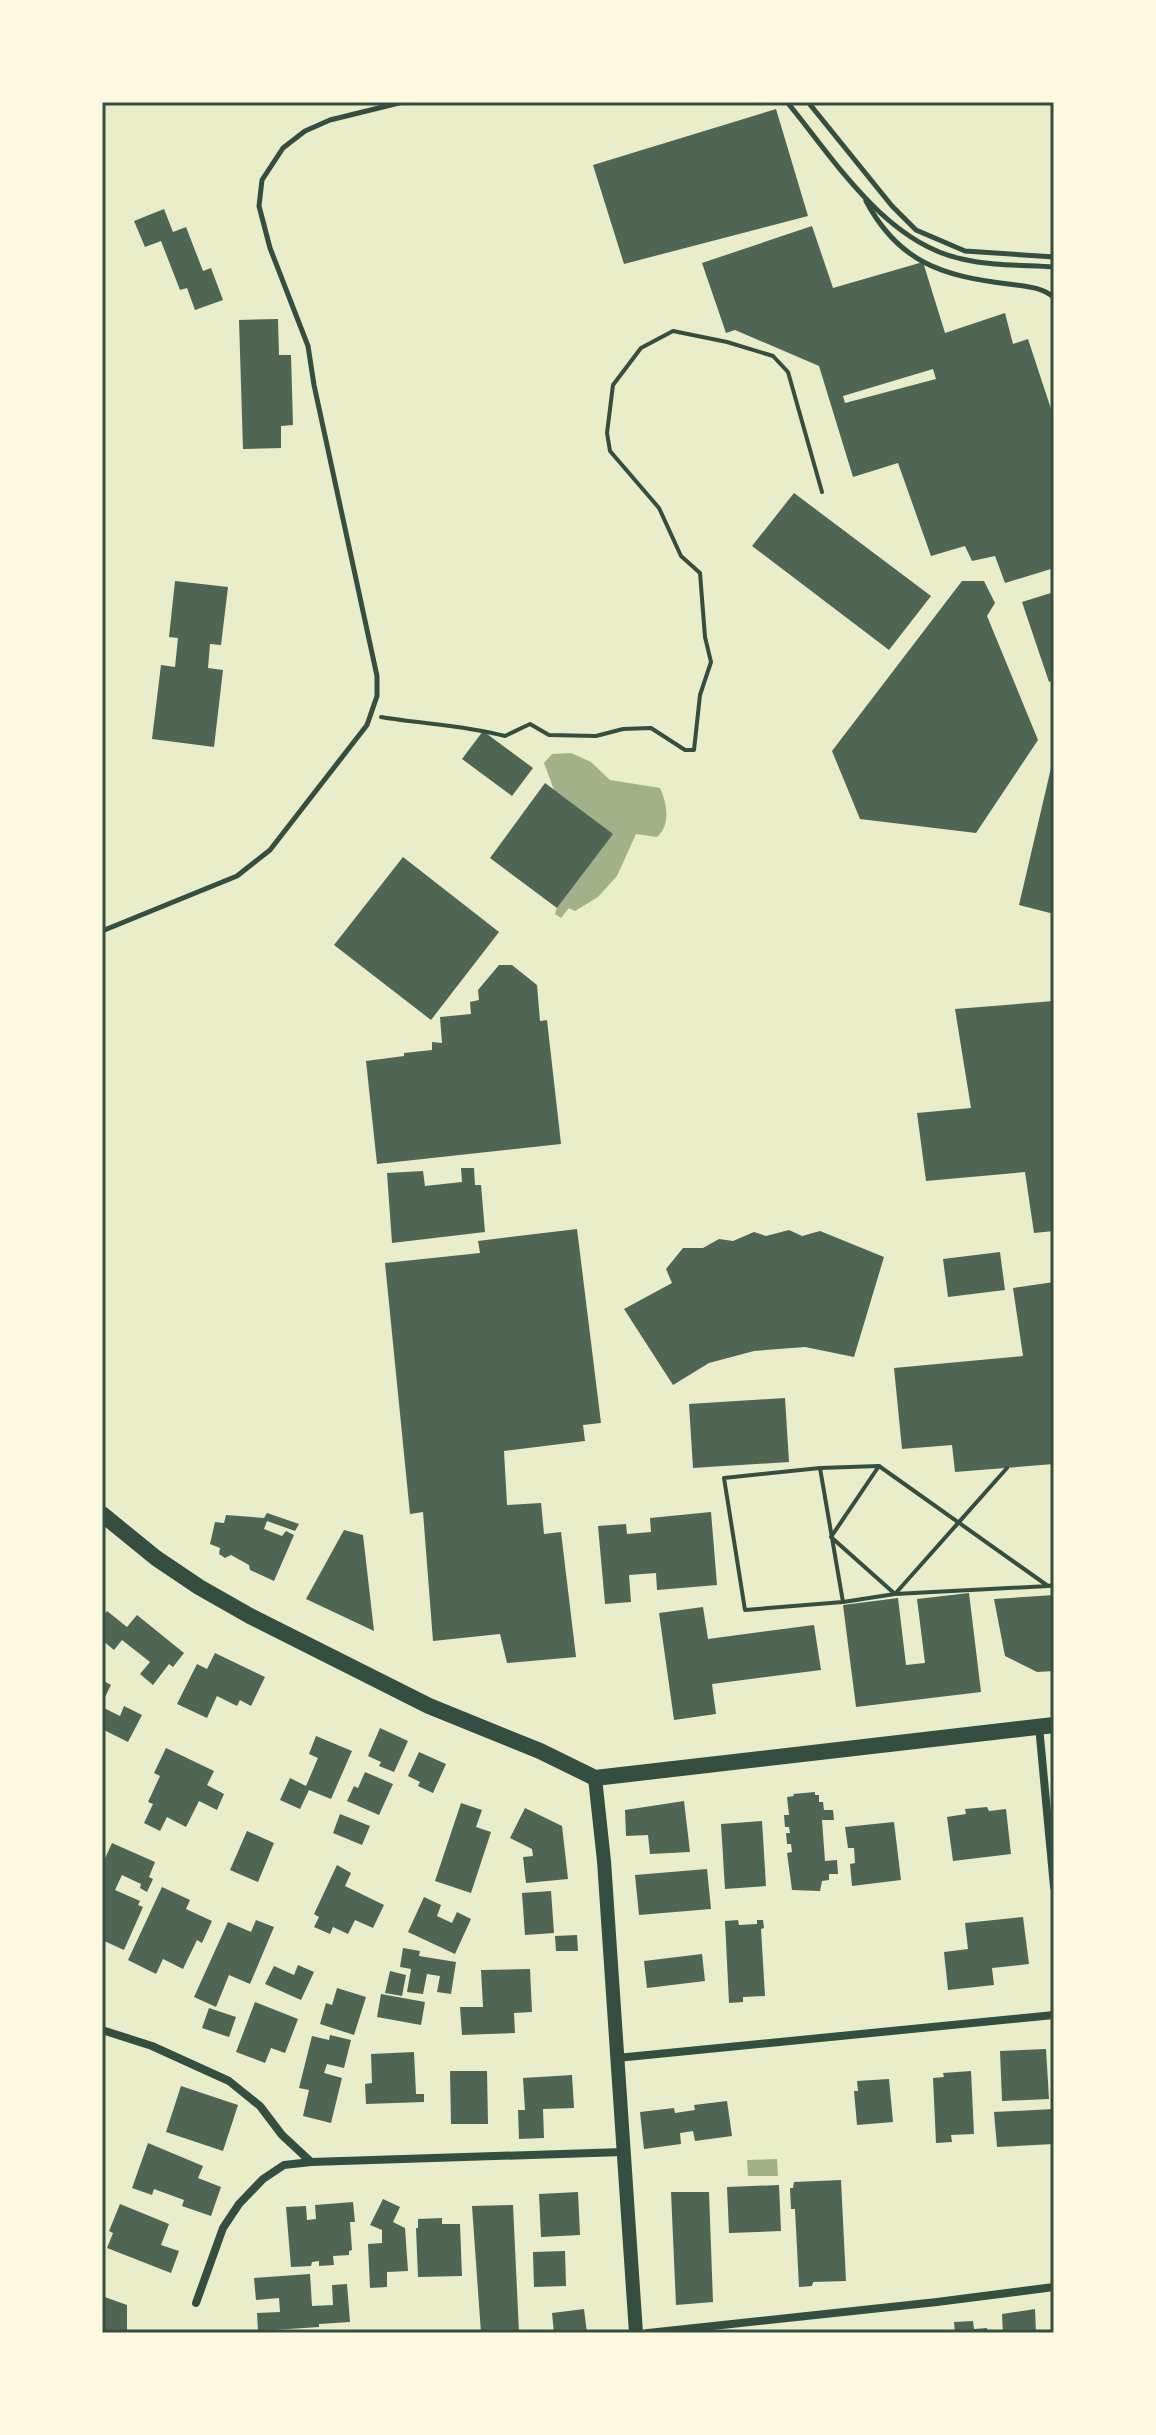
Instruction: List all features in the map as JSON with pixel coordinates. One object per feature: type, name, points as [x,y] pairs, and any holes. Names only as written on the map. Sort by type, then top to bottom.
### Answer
[{"type":"main road","points":[[102,1514],[156,1558],[250,1616],[429,1706],[540,1751],[595,1778],[1046,1725]]},
{"type":"street","points":[[1046,1725],[1054,1887]]},
{"type":"street","points":[[595,1778],[604,1861],[636,2333]]},
{"type":"street","points":[[616,2058],[1054,2015]]},
{"type":"street","points":[[102,2030],[152,2046],[229,2081],[260,2106],[282,2135],[311,2162]]},
{"type":"street","points":[[196,2303],[223,2228],[239,2204],[263,2179],[284,2165],[623,2152]]},
{"type":"street","points":[[648,2333],[1054,2287]]},
{"type":"lane","points":[[102,931],[237,876],[254,865],[270,850],[371,716],[377,696],[377,676],[308,346],[270,248],[259,194],[262,180],[283,148],[305,131],[330,120],[403,102]]},
{"type":"lane","points":[[787,102],[891,225],[913,240],[963,260],[1054,267]]},
{"type":"lane","points":[[808,102],[892,206],[916,230],[965,251],[1054,257]]},
{"type":"lane","points":[[862,193],[880,227],[902,248],[931,267],[968,279],[1022,285],[1049,292],[1054,298]]},
{"type":"path","points":[[371,716],[430,725],[474,727],[505,736],[530,724],[549,735],[596,736],[623,729],[651,728],[685,750],[694,750],[700,695],[711,662],[705,637],[700,573],[681,556],[659,508],[610,451],[607,433],[613,385],[641,348],[673,331],[727,342],[773,356],[788,372],[822,492]]},
{"type":"path","points":[[831,1537],[879,1466]]},
{"type":"path","points":[[879,1466],[1051,1586],[895,1594],[843,1602],[745,1610],[724,1478],[820,1468],[879,1466]]},
{"type":"path","points":[[820,1468],[843,1602]]},
{"type":"path","points":[[895,1594],[1007,1468]]},
{"type":"path","points":[[831,1537],[895,1594]]},
{"type":"shaded area","points":[[571,753],[591,762],[610,780],[660,788],[666,814],[664,826],[657,837],[636,834],[617,876],[598,897],[575,911],[569,908],[561,918],[555,914],[557,908],[612,834],[554,790],[544,763],[552,754]]},
{"type":"shaded area","points":[[777,2159],[778,2176],[748,2176],[747,2160]]},
{"type":"building","points":[[776,109],[808,216],[624,264],[593,165]]},
{"type":"building","points":[[164,209],[173,232],[186,227],[203,271],[211,268],[223,300],[195,310],[187,288],[180,290],[161,241],[145,247],[134,221]]},
{"type":"building","points":[[812,226],[833,288],[923,262],[945,333],[1005,313],[1013,344],[1028,339],[1054,418],[1054,568],[1005,583],[995,556],[972,561],[965,546],[931,556],[898,463],[853,477],[819,366],[735,330],[726,333],[702,263]],"holes":[[[933,369],[936,379],[845,403],[843,396]]]},
{"type":"building","points":[[278,319],[279,355],[291,355],[293,425],[281,426],[281,448],[243,449],[239,320]]},
{"type":"building","points":[[794,493],[931,596],[889,650],[752,546]]},
{"type":"building","points":[[175,581],[228,587],[221,645],[210,644],[208,668],[223,670],[214,747],[152,739],[161,665],[175,667],[178,638],[169,637]]},
{"type":"building","points":[[962,581],[984,581],[995,603],[987,616],[1038,740],[976,833],[860,819],[832,751]]},
{"type":"building","points":[[1054,592],[1054,680],[1049,682],[1022,602]]},
{"type":"building","points":[[483,731],[533,768],[512,796],[462,759]]},
{"type":"building","points":[[1051,768],[1054,769],[1054,914],[1019,905]]},
{"type":"building","points":[[545,783],[613,834],[557,908],[490,858]]},
{"type":"building","points":[[403,857],[499,932],[431,1020],[334,945]]},
{"type":"building","points":[[499,965],[512,965],[537,985],[540,1021],[547,1020],[561,1144],[377,1164],[366,1061],[432,1050],[432,1042],[442,1043],[440,1017],[471,1014],[470,1002],[479,1000],[478,990]]},
{"type":"building","points":[[1054,1001],[1054,1231],[1034,1233],[1025,1172],[926,1181],[917,1113],[971,1108],[955,1009]]},
{"type":"building","points":[[461,1168],[474,1168],[475,1185],[481,1185],[485,1232],[392,1243],[387,1173],[423,1171],[425,1186],[462,1182]]},
{"type":"building","points":[[577,1229],[601,1423],[583,1425],[585,1441],[504,1451],[507,1505],[541,1503],[544,1534],[561,1532],[576,1657],[507,1663],[500,1634],[433,1641],[423,1512],[410,1514],[385,1263],[480,1253],[478,1241]]},
{"type":"building","points":[[789,1230],[802,1236],[820,1231],[884,1257],[854,1357],[805,1347],[754,1351],[709,1363],[673,1385],[624,1309],[672,1283],[666,1269],[683,1248],[703,1248],[719,1239],[733,1241],[754,1232],[766,1236]]},
{"type":"building","points":[[1000,1252],[1005,1290],[948,1297],[943,1259]]},
{"type":"building","points":[[1054,1282],[1054,1464],[955,1472],[952,1445],[902,1449],[894,1368],[1023,1356],[1013,1288]]},
{"type":"building","points":[[785,1398],[789,1462],[693,1468],[689,1404]]},
{"type":"building","points":[[711,1512],[717,1585],[657,1590],[656,1573],[629,1575],[631,1602],[605,1604],[598,1526],[626,1524],[627,1534],[651,1532],[650,1518]]},
{"type":"building","points":[[267,1513],[299,1524],[295,1531],[267,1521],[264,1529],[282,1536],[286,1531],[294,1535],[274,1581],[250,1570],[249,1565],[231,1555],[225,1558],[219,1554],[220,1548],[210,1544],[215,1522],[224,1523],[226,1515],[264,1518]]},
{"type":"building","points":[[344,1530],[363,1535],[374,1631],[306,1599]]},
{"type":"building","points":[[969,1593],[981,1692],[856,1707],[843,1605],[898,1598],[906,1665],[925,1663],[917,1599]]},
{"type":"building","points":[[1054,1595],[1054,1671],[1037,1672],[1005,1656],[994,1599]]},
{"type":"building","points":[[703,1607],[708,1639],[814,1625],[821,1670],[712,1684],[716,1714],[674,1720],[659,1613]]},
{"type":"building","points":[[107,1611],[127,1627],[137,1615],[184,1653],[173,1667],[169,1664],[153,1685],[140,1674],[150,1662],[122,1640],[114,1650],[102,1640],[102,1617]]},
{"type":"building","points":[[215,1653],[265,1677],[251,1706],[240,1700],[237,1706],[217,1696],[207,1718],[177,1704],[197,1664],[207,1669]]},
{"type":"building","points":[[102,1680],[111,1685],[102,1703]]},
{"type":"building","points":[[124,1706],[142,1715],[128,1742],[102,1729],[102,1707],[120,1716]]},
{"type":"building","points":[[380,1728],[408,1741],[394,1772],[379,1766],[381,1762],[368,1756]]},
{"type":"building","points":[[316,1736],[352,1751],[331,1799],[309,1790],[300,1809],[280,1800],[290,1778],[306,1786],[318,1758],[309,1754]]},
{"type":"building","points":[[166,1748],[214,1771],[207,1785],[224,1794],[217,1810],[199,1801],[186,1827],[167,1817],[160,1831],[144,1823],[153,1804],[148,1802],[160,1776],[154,1773]]},
{"type":"building","points":[[419,1752],[446,1764],[433,1793],[418,1786],[420,1782],[408,1776]]},
{"type":"building","points":[[365,1772],[393,1784],[379,1815],[347,1801],[354,1786],[358,1788]]},
{"type":"building","points":[[815,1792],[819,1795],[819,1802],[823,1802],[824,1810],[833,1810],[834,1820],[822,1820],[825,1861],[837,1860],[838,1874],[829,1874],[829,1880],[822,1881],[820,1891],[792,1890],[787,1853],[792,1852],[786,1833],[790,1833],[789,1827],[785,1827],[784,1815],[789,1815],[787,1797]]},
{"type":"building","points":[[684,1801],[690,1852],[650,1854],[648,1835],[626,1836],[625,1810]]},
{"type":"building","points":[[461,1803],[482,1810],[476,1827],[491,1832],[471,1893],[435,1881]]},
{"type":"building","points":[[987,1807],[989,1811],[1006,1809],[1011,1854],[953,1861],[947,1817],[966,1814],[965,1809]]},
{"type":"building","points":[[525,1808],[562,1826],[568,1879],[526,1883],[523,1857],[533,1856],[532,1849],[510,1838]]},
{"type":"building","points":[[340,1814],[370,1826],[362,1845],[333,1833]]},
{"type":"building","points":[[762,1821],[766,1886],[725,1889],[721,1824]]},
{"type":"building","points":[[894,1822],[901,1880],[852,1886],[850,1864],[855,1863],[854,1848],[848,1848],[845,1827]]},
{"type":"building","points":[[247,1831],[274,1843],[258,1882],[230,1870]]},
{"type":"building","points":[[112,1843],[155,1862],[149,1877],[153,1879],[147,1892],[140,1888],[141,1884],[122,1875],[115,1890],[140,1901],[138,1905],[143,1907],[124,1950],[102,1940],[102,1865]]},
{"type":"building","points":[[337,1865],[351,1873],[345,1886],[384,1905],[373,1928],[355,1920],[348,1934],[333,1927],[330,1934],[314,1927],[319,1917],[314,1914]]},
{"type":"building","points":[[707,1869],[711,1909],[639,1915],[635,1875]]},
{"type":"building","points":[[162,1887],[190,1900],[186,1909],[212,1921],[202,1943],[197,1940],[183,1969],[163,1959],[156,1974],[128,1960]]},
{"type":"building","points":[[551,1891],[554,1933],[525,1935],[522,1893]]},
{"type":"building","points":[[424,1897],[441,1905],[437,1916],[452,1923],[457,1912],[471,1919],[455,1954],[408,1932]]},
{"type":"building","points":[[1023,1917],[1029,1964],[992,1968],[994,1985],[948,1990],[944,1952],[968,1949],[965,1923]]},
{"type":"building","points":[[256,1920],[274,1927],[250,1984],[229,1975],[216,2007],[194,1997],[228,1922],[251,1932]]},
{"type":"building","points":[[738,1920],[739,1925],[757,1924],[757,1920],[763,1920],[765,1996],[743,1997],[743,2002],[729,2003],[725,1921]]},
{"type":"building","points":[[577,1935],[578,1951],[556,1951],[555,1936]]},
{"type":"building","points":[[403,1948],[420,1951],[419,1956],[456,1962],[451,1994],[437,1992],[440,1976],[427,1974],[423,1994],[407,1992],[411,1969],[400,1967]]},
{"type":"building","points":[[702,1954],[705,1981],[647,1988],[644,1961]]},
{"type":"building","points":[[298,1965],[314,1972],[301,2000],[265,1984],[274,1966],[294,1975]]},
{"type":"building","points":[[530,1969],[532,2012],[514,2013],[515,2033],[462,2035],[460,2007],[483,2007],[481,1970]]},
{"type":"building","points":[[390,1971],[406,1975],[402,1996],[385,1993]]},
{"type":"building","points":[[337,1988],[366,1997],[354,2035],[320,2024],[326,2003],[332,2005]]},
{"type":"building","points":[[381,1994],[425,2002],[421,2025],[377,2017]]},
{"type":"building","points":[[255,2002],[298,2019],[285,2053],[271,2048],[265,2063],[236,2052]]},
{"type":"building","points":[[209,2008],[236,2017],[229,2037],[202,2028]]},
{"type":"building","points":[[330,2035],[351,2040],[344,2068],[327,2064],[324,2073],[342,2078],[331,2123],[303,2116],[309,2090],[299,2088],[312,2036],[329,2040]]},
{"type":"building","points":[[1046,2049],[1049,2099],[1002,2101],[1000,2051]]},
{"type":"building","points":[[414,2052],[416,2094],[424,2094],[424,2102],[366,2104],[365,2084],[372,2083],[371,2054]]},
{"type":"building","points":[[450,2071],[487,2071],[488,2124],[451,2124]]},
{"type":"building","points":[[971,2071],[974,2134],[951,2135],[952,2142],[936,2143],[933,2078],[944,2077],[943,2073]]},
{"type":"building","points":[[572,2075],[574,2108],[543,2109],[544,2138],[519,2139],[518,2110],[525,2110],[523,2078]]},
{"type":"building","points":[[889,2079],[893,2122],[857,2125],[854,2091],[858,2091],[857,2081]]},
{"type":"building","points":[[181,2086],[238,2105],[223,2151],[166,2132]]},
{"type":"building","points":[[727,2101],[732,2136],[695,2141],[693,2131],[680,2133],[681,2144],[644,2149],[640,2112],[674,2108],[675,2113],[695,2110],[694,2105]]},
{"type":"building","points":[[1053,2109],[1054,2144],[997,2147],[994,2112]]},
{"type":"building","points":[[148,2143],[203,2166],[198,2178],[221,2187],[211,2216],[182,2206],[184,2200],[154,2189],[152,2195],[132,2188]]},
{"type":"building","points":[[841,2180],[846,2281],[813,2282],[812,2286],[799,2287],[795,2209],[791,2209],[790,2188],[793,2188],[794,2182]]},
{"type":"building","points":[[779,2185],[781,2231],[729,2233],[727,2187]]},
{"type":"building","points":[[578,2192],[580,2235],[541,2237],[539,2194]]},
{"type":"building","points":[[671,2192],[709,2192],[713,2302],[676,2305]]},
{"type":"building","points":[[383,2199],[400,2207],[393,2222],[405,2228],[408,2271],[387,2272],[387,2287],[370,2288],[368,2244],[382,2243],[382,2230],[370,2225]]},
{"type":"building","points":[[353,2202],[355,2222],[350,2222],[352,2250],[349,2255],[333,2256],[334,2265],[319,2266],[319,2261],[312,2262],[311,2266],[291,2267],[286,2207],[306,2206],[307,2220],[316,2219],[315,2205]]},
{"type":"building","points":[[120,2204],[169,2224],[161,2245],[179,2251],[171,2273],[107,2248],[113,2233],[109,2231]]},
{"type":"building","points":[[513,2205],[519,2333],[481,2333],[472,2206]]},
{"type":"building","points":[[442,2218],[442,2224],[460,2224],[462,2276],[418,2277],[418,2219]]},
{"type":"building","points":[[565,2251],[566,2286],[534,2287],[533,2252]]},
{"type":"building","points":[[310,2274],[312,2306],[333,2305],[332,2285],[347,2284],[350,2322],[258,2331],[257,2313],[280,2312],[279,2298],[256,2300],[254,2278]]},
{"type":"building","points":[[102,2296],[127,2305],[127,2333],[102,2332]]},
{"type":"building","points":[[584,2309],[587,2333],[554,2333],[552,2313]]},
{"type":"building","points":[[1035,2309],[1036,2333],[1003,2333],[1002,2314]]},
{"type":"building","points":[[973,2321],[974,2329],[987,2328],[988,2333],[955,2333],[954,2322]]}]
